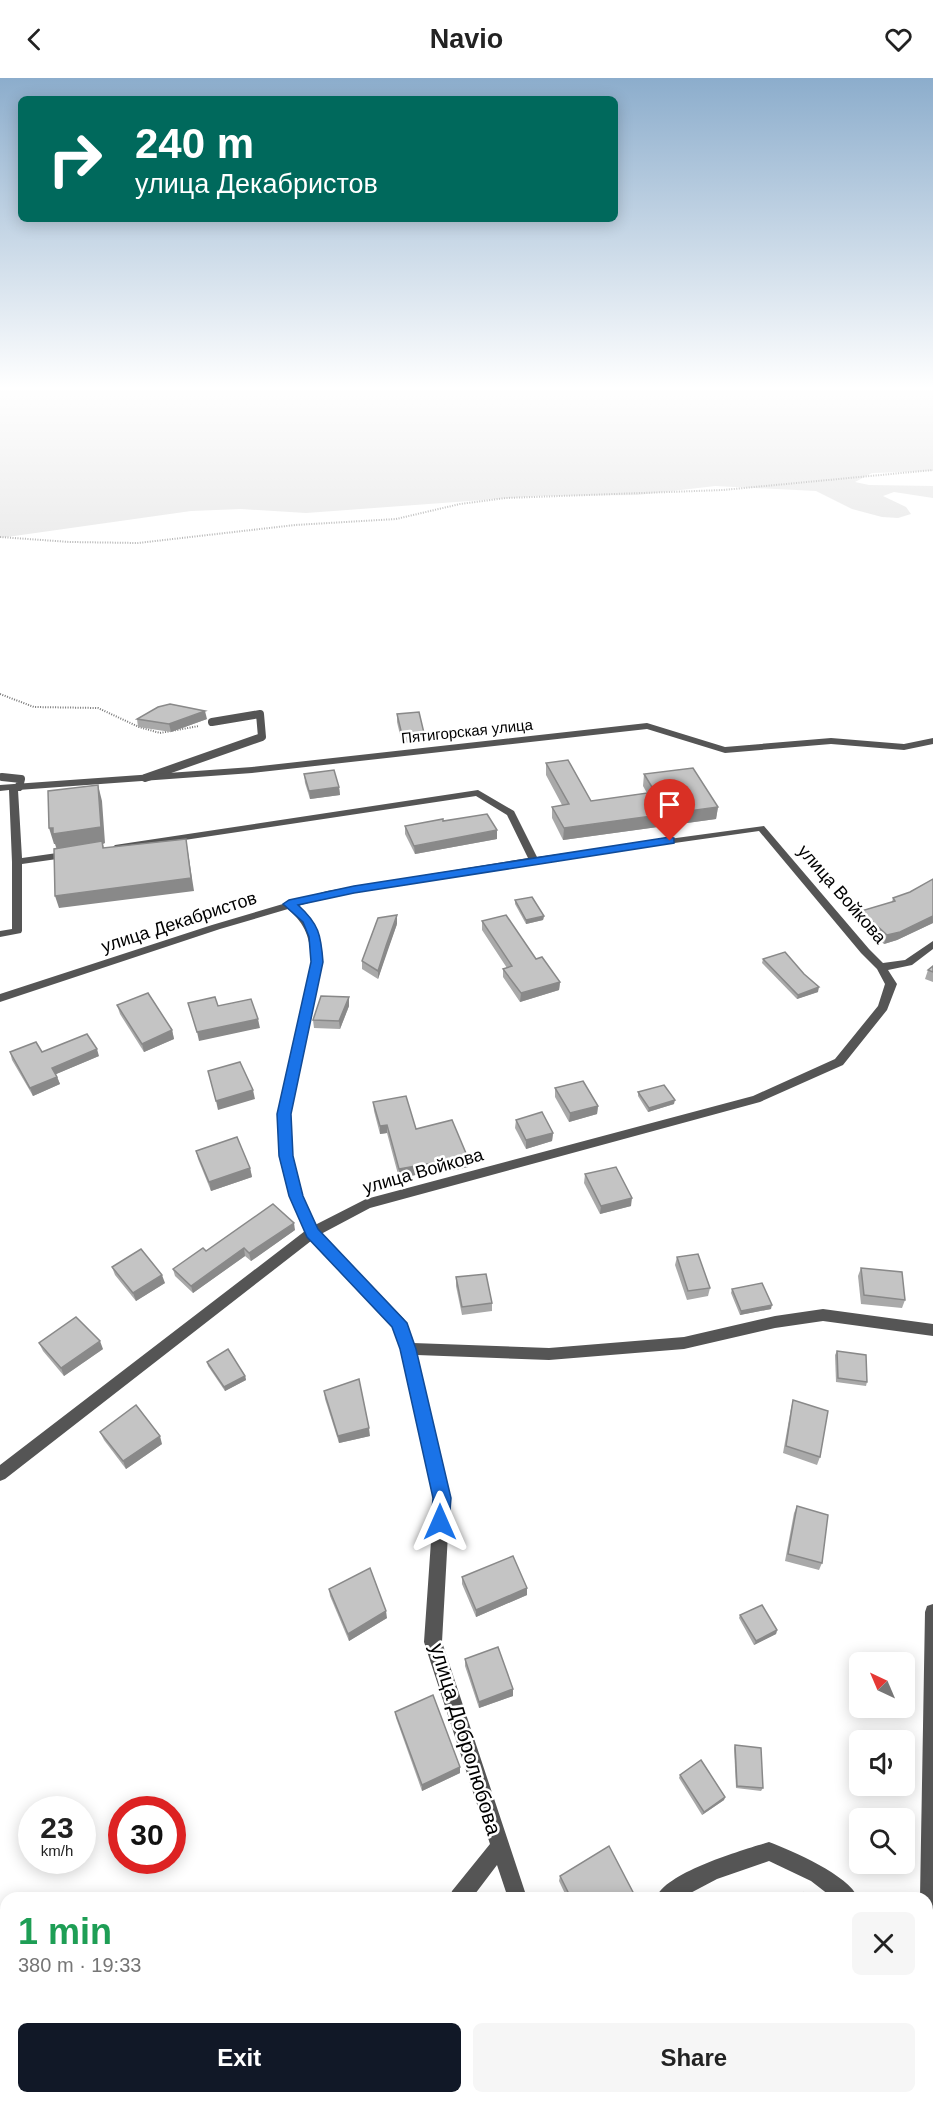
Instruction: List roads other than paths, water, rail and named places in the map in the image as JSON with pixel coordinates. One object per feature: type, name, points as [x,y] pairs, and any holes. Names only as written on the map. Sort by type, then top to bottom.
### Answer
[{"type":"street","name":"Пятигорская улица","points":[[0,789],[252,770],[647,726],[725,750],[831,741],[904,747],[933,741]]},
{"type":"street","points":[[0,934],[17,931],[16,787]]},
{"type":"street","points":[[111,848],[478,793],[510,813],[534,860]]},
{"type":"street","name":"улица Декабристов","points":[[0,998],[289,904],[331,893],[534,860],[761,828]]},
{"type":"street","name":"улица Войкова","points":[[0,1474],[312,1233],[366,1204],[756,1099],[839,1062],[883,1007],[891,984],[881,967],[761,828]]},
{"type":"street","points":[[17,862],[76,853]]},
{"type":"street","name":"улица Добролюбова","points":[[289,904],[308,921],[315,937],[317,962],[284,1114],[286,1156],[296,1196],[312,1233],[399,1323],[408,1349],[442,1498],[433,1642],[500,1846],[464,1892]]},
{"type":"street","name":"улица Войкова","points":[[881,967],[908,963],[933,944]]},
{"type":"street","points":[[408,1349],[549,1354],[684,1343],[775,1322],[823,1315],[933,1330]]},
{"type":"street","points":[[930,1892],[933,1612]]},
{"type":"street","points":[[500,1846],[516,1892]]},
{"type":"street","points":[[672,1892],[722,1868],[769,1851],[818,1874],[841,1892]]},
{"type":"lane","points":[[145,778],[262,737],[260,714],[212,722]]},
{"type":"lane","points":[[2,777],[21,779],[16,787]]}]
